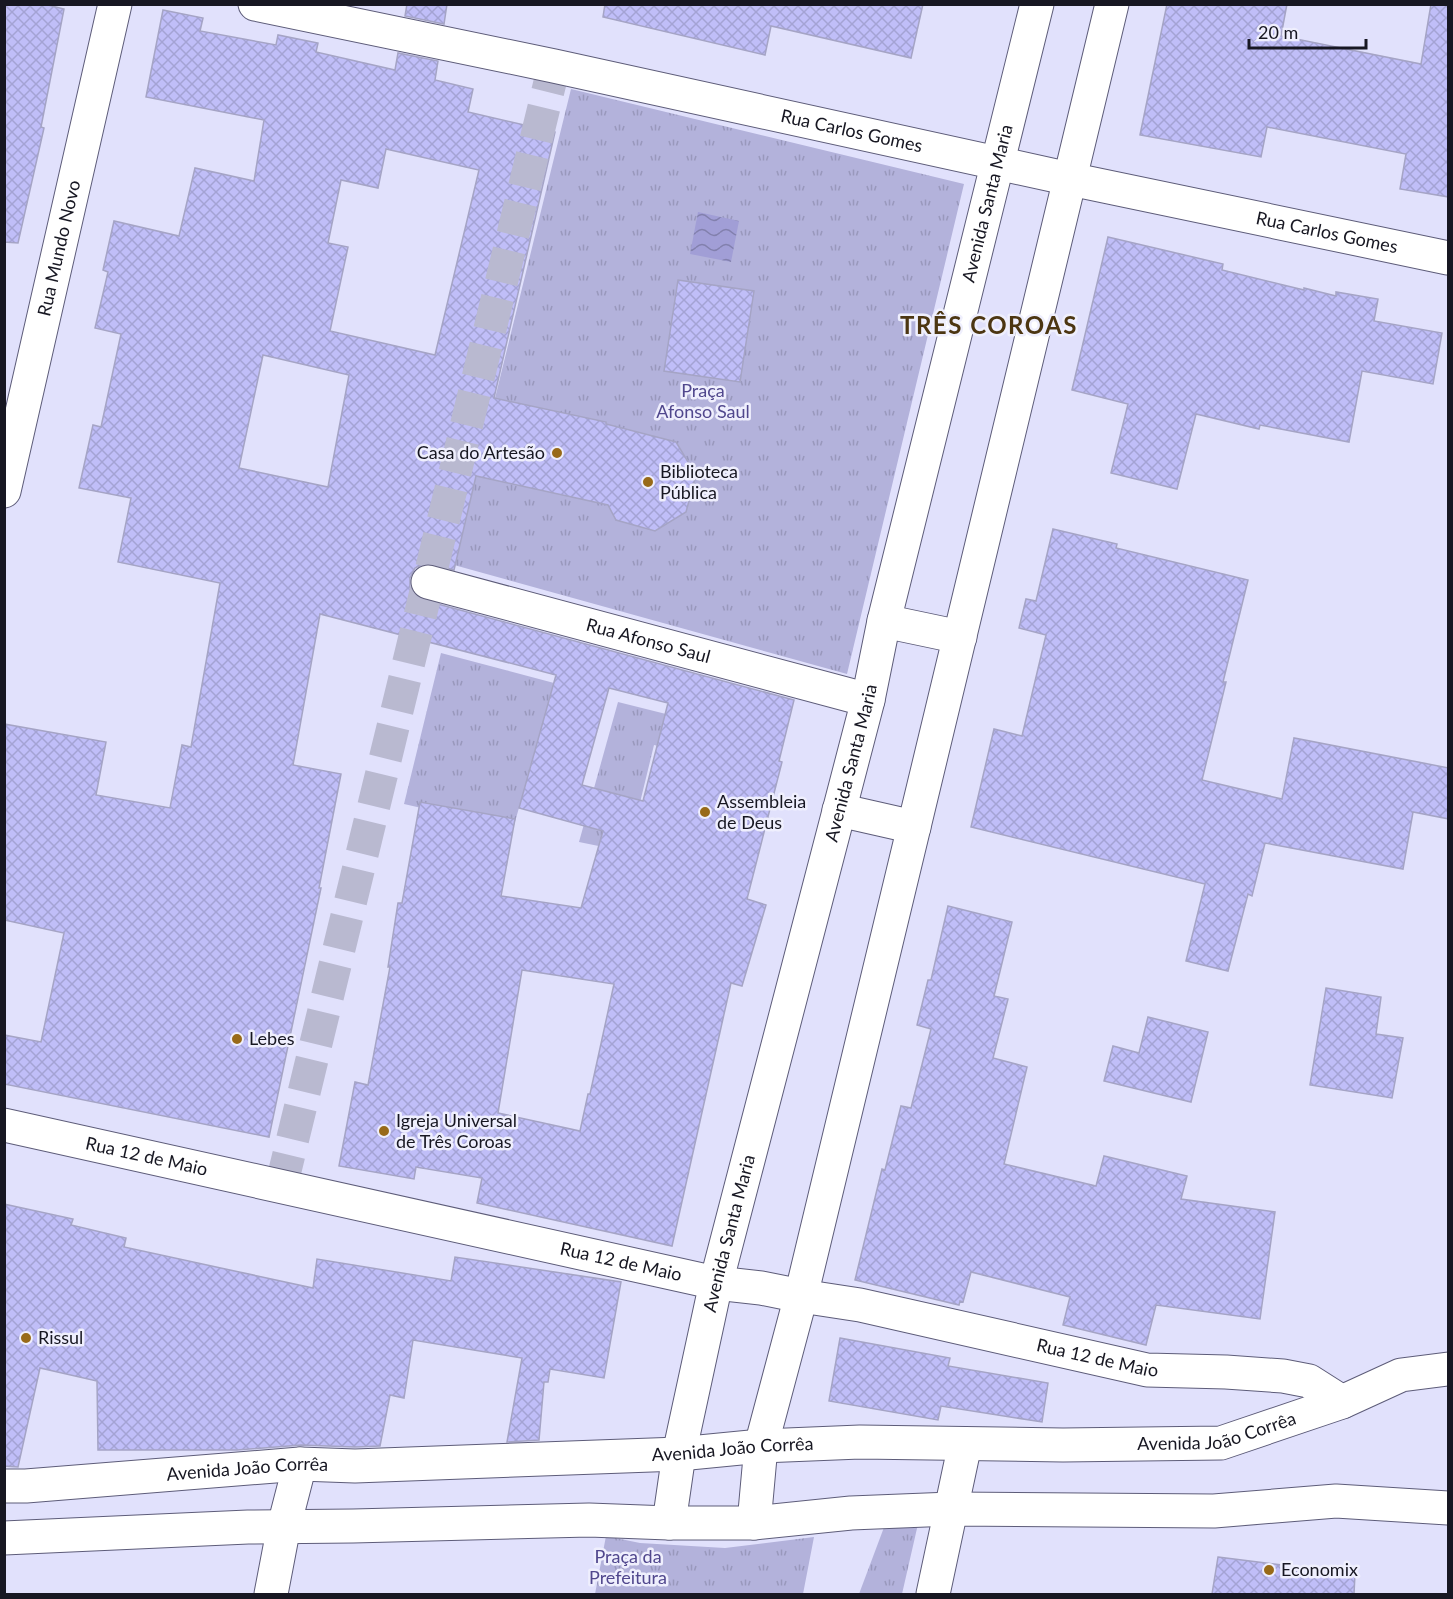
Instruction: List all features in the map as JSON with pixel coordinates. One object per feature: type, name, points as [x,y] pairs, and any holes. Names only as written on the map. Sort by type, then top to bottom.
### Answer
[{"type":"main road","name":"Rua Mundo Novo","points":[[4,491],[115,4]]},
{"type":"main road","name":"Rua Carlos Gomes","points":[[255,4],[565,68],[1070,179],[1449,258]]},
{"type":"main road","name":"Avenida Santa Maria","points":[[669,1522],[679,1454],[716,1283],[868,700],[885,621],[1037,4]]},
{"type":"main road","points":[[754,1523],[761,1446],[801,1296],[1112,4]]},
{"type":"main road","name":"Rua Afonso Saul","points":[[428,582],[868,700]]},
{"type":"main road","points":[[885,621],[960,637]]},
{"type":"main road","points":[[839,810],[914,827]]},
{"type":"main road","name":"Rua 12 de Maio","points":[[4,1125],[716,1283],[761,1288],[860,1305],[1147,1370],[1226,1372],[1283,1376],[1309,1381],[1342,1402]]},
{"type":"main road","name":"Avenida João Corrêa","points":[[4,1486],[300,1464],[356,1466],[679,1454],[761,1446],[860,1442],[1063,1446],[1221,1443],[1342,1402],[1401,1376],[1449,1369]]},
{"type":"main road","points":[[933,1594],[965,1444]]},
{"type":"main road","points":[[271,1594],[300,1464]]},
{"type":"main road","points":[[4,1538],[285,1526],[589,1520],[754,1523],[851,1513],[951,1509],[1214,1511],[1336,1501],[1449,1508]]},
{"type":"green space","name":"Praça Afonso Saul","points":[[571,89],[964,184],[847,674],[454,565]]},
{"type":"green space","points":[[441,653],[554,683],[513,829],[404,804]]},
{"type":"green space","points":[[618,702],[754,736],[742,765],[654,745],[628,852],[579,842]]},
{"type":"green space","points":[[889,1514],[918,1524],[902,1594],[859,1594]]},
{"type":"green space","name":"Praça da Prefeitura","points":[[606,1536],[640,1543],[725,1548],[814,1537],[803,1594],[595,1594]]},
{"type":"water","points":[[698,212],[739,221],[731,262],[690,254]]},
{"type":"building","points":[[4,4],[44,4],[64,9],[41,127],[44,128],[18,243],[4,242]]},
{"type":"building","points":[[407,4],[447,4],[444,24],[405,16]]},
{"type":"building","points":[[605,4],[923,4],[911,58],[771,26],[765,55],[603,17]]},
{"type":"building","points":[[1167,4],[1287,4],[1281,36],[1421,64],[1431,4],[1449,4],[1449,197],[1400,189],[1406,154],[1267,127],[1261,157],[1140,135]]},
{"type":"building","points":[[163,10],[203,18],[200,31],[276,45],[278,35],[318,43],[316,52],[395,70],[398,53],[438,61],[435,80],[473,89],[468,112],[555,132],[494,398],[606,422],[606,424],[676,442],[696,475],[686,512],[655,531],[616,520],[608,505],[476,476],[454,570],[423,564],[415,568],[410,578],[410,587],[414,595],[423,600],[794,700],[779,761],[782,762],[747,899],[766,905],[742,986],[731,983],[672,1246],[477,1203],[482,1178],[416,1167],[414,1179],[339,1166],[355,1082],[368,1085],[390,967],[388,967],[398,903],[402,903],[420,802],[515,819],[501,896],[581,908],[603,831],[519,808],[556,675],[320,614],[293,765],[341,774],[319,888],[321,888],[269,1137],[4,1084],[4,1035],[41,1042],[64,933],[4,920],[4,724],[106,742],[96,795],[170,808],[182,745],[191,747],[220,583],[118,562],[131,498],[79,488],[93,425],[101,427],[121,334],[95,328],[108,272],[103,270],[114,221],[179,236],[195,168],[254,181],[264,120],[146,97]],"holes":[[[386,149],[479,170],[435,355],[330,331],[348,247],[328,243],[341,180],[378,188]],[[263,355],[349,375],[328,487],[239,468]],[[609,688],[668,703],[643,801],[582,785]],[[522,970],[614,984],[580,1131],[498,1113]]]},
{"type":"building","points":[[1108,237],[1223,264],[1222,270],[1304,290],[1304,288],[1336,296],[1336,292],[1378,299],[1374,321],[1442,333],[1433,384],[1362,371],[1349,442],[1260,425],[1259,429],[1196,414],[1177,489],[1111,473],[1128,404],[1072,390]]},
{"type":"building","points":[[678,280],[754,291],[740,382],[664,371]]},
{"type":"building","points":[[1053,529],[1117,544],[1116,548],[1248,580],[1202,780],[1282,799],[1294,738],[1449,768],[1449,819],[1413,812],[1403,869],[1265,843],[1252,896],[1248,894],[1228,971],[1186,961],[1205,884],[971,827],[994,729],[1022,736],[1046,635],[1019,628],[1026,599],[1036,601]]},
{"type":"building","points":[[948,906],[1012,922],[994,996],[1008,999],[993,1058],[1027,1067],[1004,1164],[1096,1186],[1104,1156],[1187,1176],[1181,1199],[1275,1212],[1260,1319],[1156,1305],[1146,1345],[1063,1325],[1070,1297],[971,1272],[963,1302],[960,1301],[959,1305],[855,1280],[882,1169],[885,1170],[901,1106],[911,1108],[931,1029],[917,1025],[928,980],[931,980]]},
{"type":"building","points":[[1326,988],[1381,997],[1376,1034],[1403,1038],[1392,1098],[1310,1085]]},
{"type":"building","points":[[1148,1017],[1208,1032],[1191,1102],[1104,1081],[1113,1046],[1139,1053]]},
{"type":"building","points":[[4,1204],[73,1219],[71,1225],[126,1238],[124,1247],[313,1288],[317,1259],[451,1281],[455,1257],[621,1282],[604,1378],[550,1369],[548,1382],[544,1382],[539,1440],[507,1442],[522,1358],[413,1340],[404,1398],[390,1395],[380,1446],[301,1445],[237,1450],[98,1450],[97,1381],[40,1368],[18,1467],[4,1466]]},
{"type":"building","points":[[840,1338],[950,1358],[948,1366],[1048,1383],[1042,1422],[941,1406],[938,1420],[829,1401]]},
{"type":"building","name":"Economix","points":[[1218,1557],[1355,1574],[1354,1594],[1212,1594]]},
{"type":"tunnel","points":[[281,1187],[554,66]]},
{"type":"place","name":"Casa do Artesão","points":[[557,453]]},
{"type":"place","name":"Biblioteca Pública","points":[[648,482]]},
{"type":"place","name":"Assembleia de Deus","points":[[705,812]]},
{"type":"place","name":"Lebes","points":[[237,1039]]},
{"type":"place","name":"Igreja Universal de Três Coroas","points":[[384,1131]]},
{"type":"place","name":"Rissul","points":[[26,1338]]},
{"type":"place","name":"Economix","points":[[1269,1570]]},
{"type":"district","name":"TRÊS COROAS","points":[[989,326]]}]
